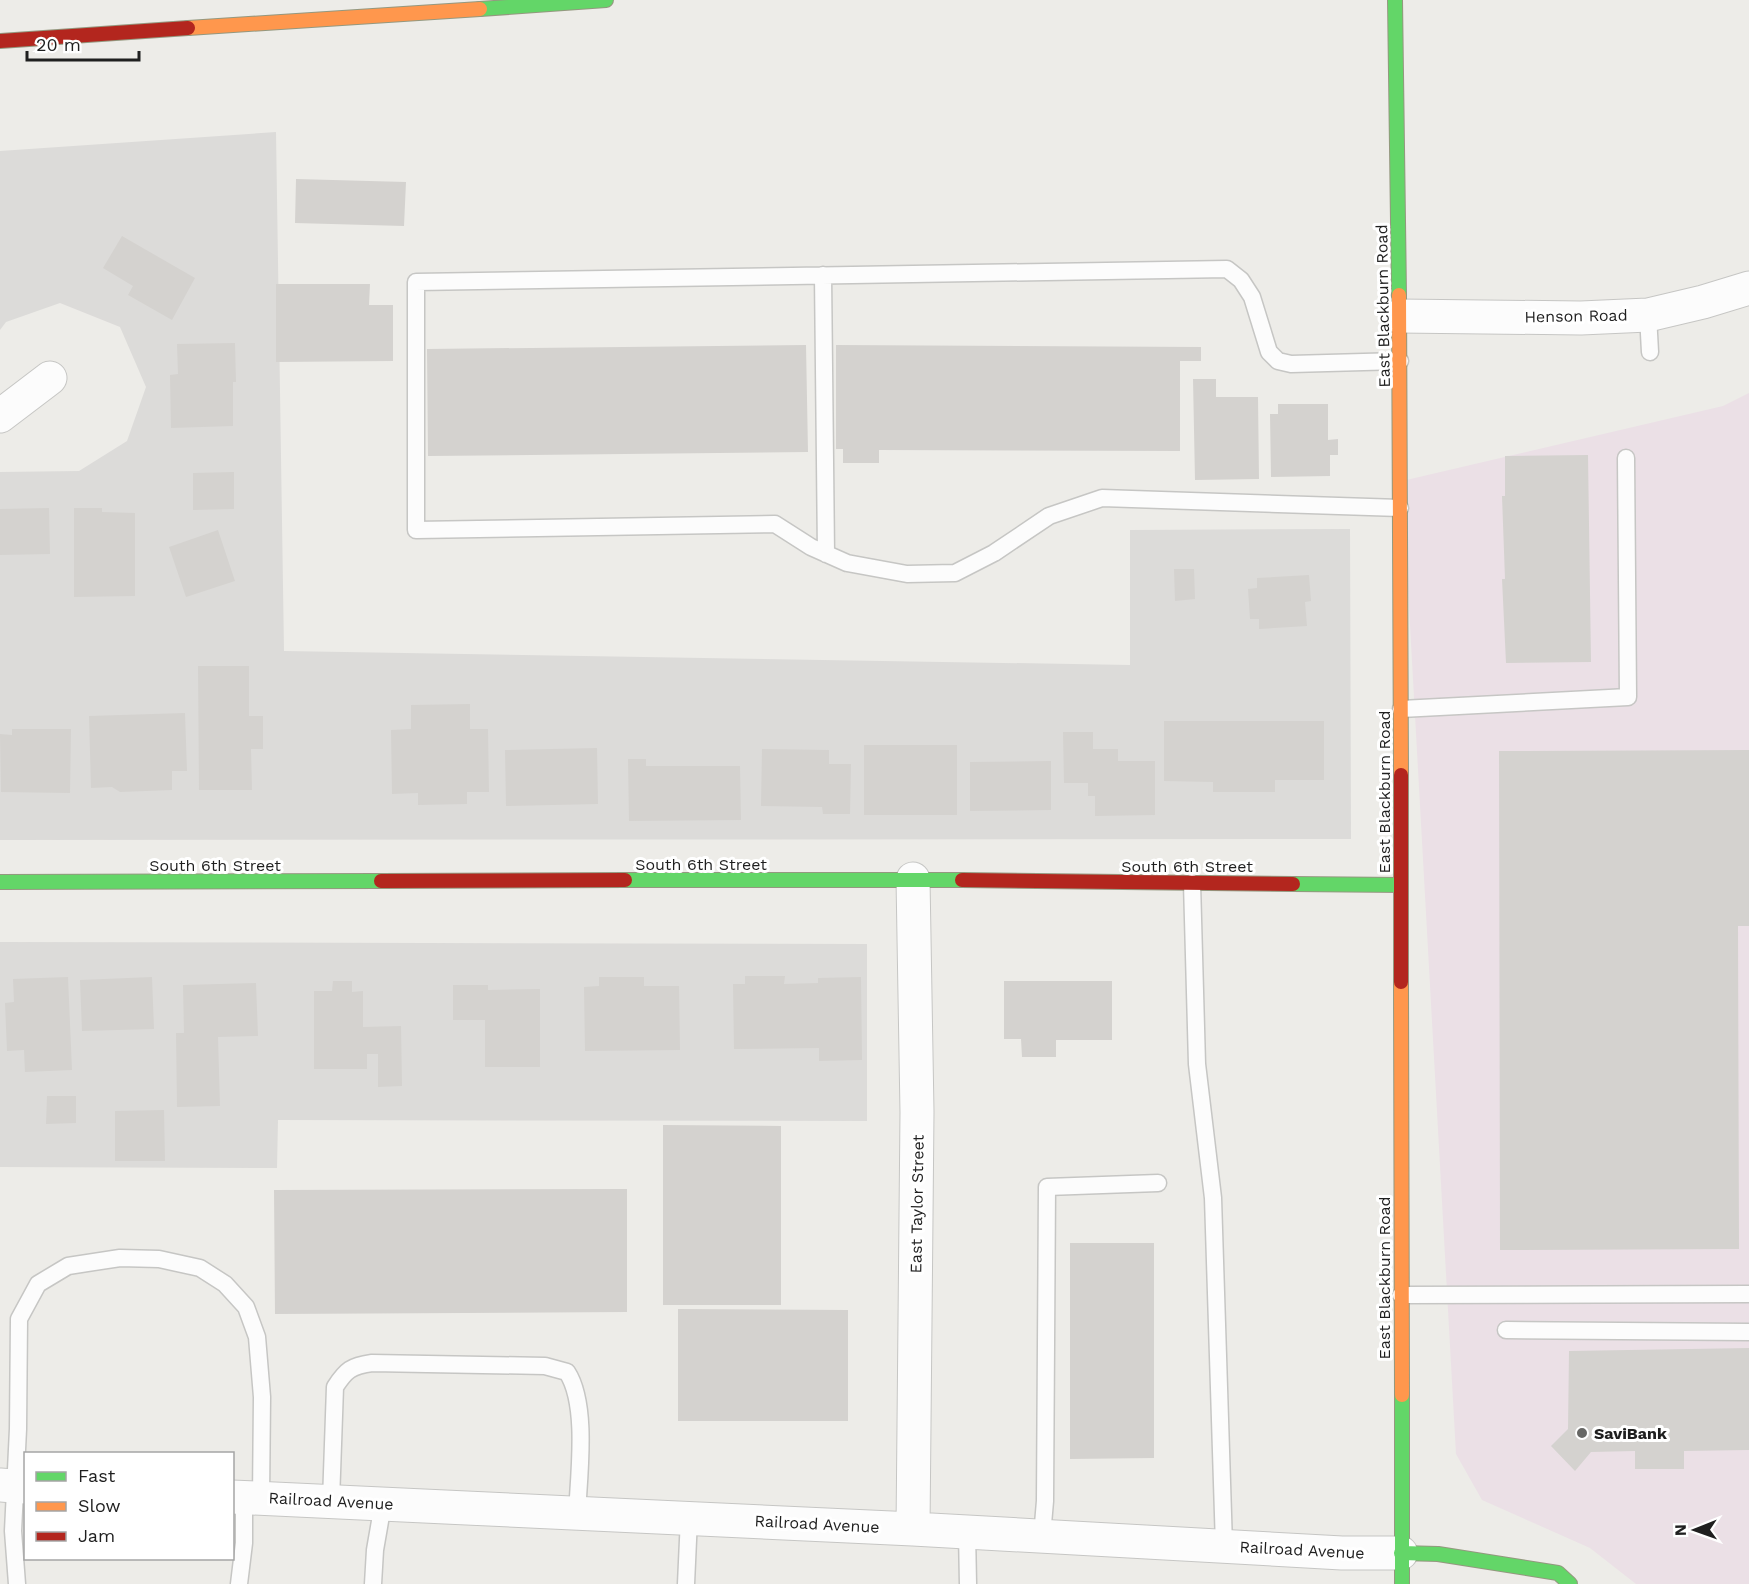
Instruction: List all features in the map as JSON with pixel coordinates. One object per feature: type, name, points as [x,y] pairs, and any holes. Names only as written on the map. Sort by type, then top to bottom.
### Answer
[{"type":"main road","points":[[0,41],[606,0]]},
{"type":"main road","name":"East Blackburn Road","points":[[1395,0],[1400,361],[1402,1569]]},
{"type":"main road","name":"South 6th Street","points":[[0,882],[913,879],[1401,885]]},
{"type":"main road","points":[[1402,1569],[1438,1554],[1558,1573],[1570,1584]]},
{"type":"street","name":"Henson Road","points":[[1399,316],[1581,318],[1648,315],[1749,288]]},
{"type":"street","points":[[0,416],[50,378]]},
{"type":"street","name":"East Taylor Street","points":[[913,879],[917,1112],[914,1529]]},
{"type":"street","name":"Railroad Avenue","points":[[246,1497],[1342,1552],[1402,1569]]},
{"type":"lane","points":[[1400,361],[1291,364],[1278,361],[1269,352],[1252,297],[1241,280],[1227,269],[416,282],[416,530],[775,524],[826,554],[848,563],[907,574],[955,573],[994,553],[1049,516],[1102,498],[1400,508]]},
{"type":"lane","points":[[822,275],[826,554]]},
{"type":"lane","points":[[1648,315],[1650,352]]},
{"type":"lane","points":[[1401,709],[1628,698],[1626,458]]},
{"type":"lane","points":[[1192,883],[1197,1064],[1213,1198],[1224,1546]]},
{"type":"lane","points":[[1042,1536],[1045,1501],[1047,1187],[1158,1183]]},
{"type":"lane","points":[[17,1584],[13,1531],[19,1319],[38,1284],[68,1266],[120,1258],[159,1259],[200,1268],[225,1284],[246,1306],[257,1337],[263,1453],[246,1497],[239,1584]]},
{"type":"lane","points":[[1401,1295],[1749,1294]]},
{"type":"lane","points":[[1506,1330],[1749,1332]]},
{"type":"lane","points":[[331,1501],[335,1387],[344,1373],[357,1365],[372,1363],[545,1366],[567,1372],[574,1382],[580,1405],[577,1513]]},
{"type":"lane","points":[[373,1584],[375,1550],[383,1504]]},
{"type":"lane","points":[[686,1584],[689,1518]]},
{"type":"lane","points":[[967,1532],[968,1584]]},
{"type":"shaded area","points":[[276,132],[284,651],[1130,665],[1130,530],[1350,529],[1351,839],[0,840],[0,472],[79,471],[127,441],[146,387],[120,327],[60,303],[6,322],[0,330],[0,151]]},
{"type":"shaded area","points":[[1749,393],[1749,1584],[1636,1584],[1590,1548],[1482,1500],[1456,1454],[1402,481],[1723,406]]},
{"type":"shaded area","points":[[0,942],[867,944],[867,1121],[278,1120],[277,1168],[0,1167]]},
{"type":"building","points":[[296,179],[406,182],[404,226],[295,223]]},
{"type":"building","points":[[122,236],[195,278],[172,320],[128,295],[133,286],[103,268]]},
{"type":"building","points":[[276,284],[370,284],[369,305],[393,305],[393,361],[276,362]]},
{"type":"building","points":[[235,343],[236,382],[233,382],[233,426],[171,428],[170,375],[178,374],[177,344]]},
{"type":"building","points":[[806,345],[808,452],[428,456],[427,349]]},
{"type":"building","points":[[836,345],[1201,347],[1201,361],[1180,361],[1180,451],[879,450],[879,463],[843,463],[843,449],[836,449]]},
{"type":"building","points":[[1193,379],[1216,379],[1216,397],[1258,397],[1259,479],[1195,480]]},
{"type":"building","points":[[1278,404],[1328,404],[1328,440],[1338,439],[1338,455],[1330,455],[1330,476],[1271,477],[1270,414],[1278,414]]},
{"type":"building","points":[[1588,455],[1591,662],[1506,663],[1502,579],[1505,579],[1502,496],[1505,496],[1505,456]]},
{"type":"building","points":[[234,472],[234,509],[193,510],[193,473]]},
{"type":"building","points":[[49,508],[50,554],[0,555],[0,509]]},
{"type":"building","points":[[74,508],[102,508],[102,512],[135,513],[135,596],[74,597]]},
{"type":"building","points":[[218,530],[235,581],[186,597],[169,547]]},
{"type":"building","points":[[1174,569],[1194,569],[1195,599],[1175,601]]},
{"type":"building","points":[[1309,575],[1311,601],[1305,602],[1307,626],[1259,629],[1259,619],[1250,619],[1248,589],[1257,588],[1257,578]]},
{"type":"building","points":[[198,666],[249,666],[249,716],[263,716],[263,749],[251,749],[252,790],[199,790]]},
{"type":"building","points":[[470,704],[470,729],[488,729],[489,792],[467,792],[467,804],[418,805],[418,793],[392,794],[391,730],[411,729],[411,705]]},
{"type":"building","points":[[185,713],[187,771],[172,771],[172,790],[120,792],[112,787],[91,788],[89,716]]},
{"type":"building","points":[[1164,721],[1324,721],[1324,780],[1275,780],[1275,792],[1213,792],[1213,782],[1164,781]]},
{"type":"building","points":[[12,729],[71,729],[70,793],[1,792],[0,734],[12,735]]},
{"type":"building","points":[[1063,732],[1093,732],[1093,749],[1118,749],[1118,761],[1155,761],[1155,815],[1095,816],[1095,796],[1088,796],[1088,783],[1064,783]]},
{"type":"building","points":[[864,745],[957,745],[957,815],[864,815]]},
{"type":"building","points":[[597,748],[598,804],[506,806],[505,750]]},
{"type":"building","points":[[762,749],[829,750],[829,764],[851,764],[850,814],[823,814],[822,807],[761,806]]},
{"type":"building","points":[[1749,750],[1749,926],[1738,926],[1739,1249],[1500,1250],[1499,751]]},
{"type":"building","points":[[628,759],[646,759],[646,766],[740,766],[741,820],[629,821]]},
{"type":"building","points":[[1051,761],[1051,810],[970,811],[970,762]]},
{"type":"building","points":[[745,976],[785,976],[784,984],[818,983],[818,978],[861,977],[862,1060],[819,1061],[819,1048],[734,1049],[733,984],[745,984]]},
{"type":"building","points":[[68,977],[72,1070],[25,1072],[24,1050],[7,1051],[5,1003],[14,1002],[13,979]]},
{"type":"building","points":[[152,977],[154,1029],[82,1031],[80,980]]},
{"type":"building","points":[[599,977],[644,977],[644,986],[679,986],[680,1050],[585,1051],[584,987],[599,986]]},
{"type":"building","points":[[333,981],[352,981],[352,992],[363,991],[363,1027],[401,1026],[402,1086],[378,1087],[378,1054],[367,1054],[367,1069],[314,1069],[314,991],[332,991]]},
{"type":"building","points":[[1004,981],[1112,981],[1112,1040],[1056,1040],[1056,1057],[1022,1057],[1021,1039],[1004,1039]]},
{"type":"building","points":[[256,983],[258,1036],[218,1037],[220,1106],[177,1107],[176,1033],[184,1033],[183,985]]},
{"type":"building","points":[[453,985],[488,985],[488,990],[540,989],[540,1067],[485,1067],[485,1020],[453,1020]]},
{"type":"building","points":[[47,1096],[76,1096],[76,1123],[46,1124]]},
{"type":"building","points":[[164,1110],[165,1161],[115,1161],[115,1111]]},
{"type":"building","points":[[663,1125],[781,1126],[781,1305],[663,1305]]},
{"type":"building","points":[[627,1189],[627,1312],[275,1314],[274,1190]]},
{"type":"building","points":[[1070,1243],[1154,1243],[1154,1458],[1070,1459]]},
{"type":"building","points":[[678,1309],[848,1310],[848,1421],[678,1421]]},
{"type":"building","points":[[1749,1348],[1749,1450],[1684,1451],[1684,1469],[1635,1469],[1635,1451],[1591,1452],[1575,1471],[1551,1446],[1568,1429],[1569,1351]]},
{"type":"traffic: fast","points":[[480,9],[606,0]]},
{"type":"traffic: fast","points":[[1395,0],[1399,295]]},
{"type":"traffic: fast","points":[[625,880],[962,880]]},
{"type":"traffic: fast","points":[[0,882],[381,881]]},
{"type":"traffic: fast","points":[[1293,884],[1401,885]]},
{"type":"traffic: fast","points":[[1402,1395],[1402,1584]]},
{"type":"traffic: fast","points":[[1401,1553],[1438,1554],[1558,1573],[1570,1584]]},
{"type":"traffic: slow","points":[[188,28],[480,9]]},
{"type":"traffic: slow","points":[[1399,295],[1401,775]]},
{"type":"traffic: slow","points":[[1401,982],[1402,1395]]},
{"type":"traffic: jam","points":[[0,41],[188,28]]},
{"type":"traffic: jam","points":[[1401,775],[1401,982]]},
{"type":"traffic: jam","points":[[381,881],[625,880]]},
{"type":"traffic: jam","points":[[962,880],[1293,884]]},
{"type":"place","name":"SaviBank","points":[[1582,1433]]}]
